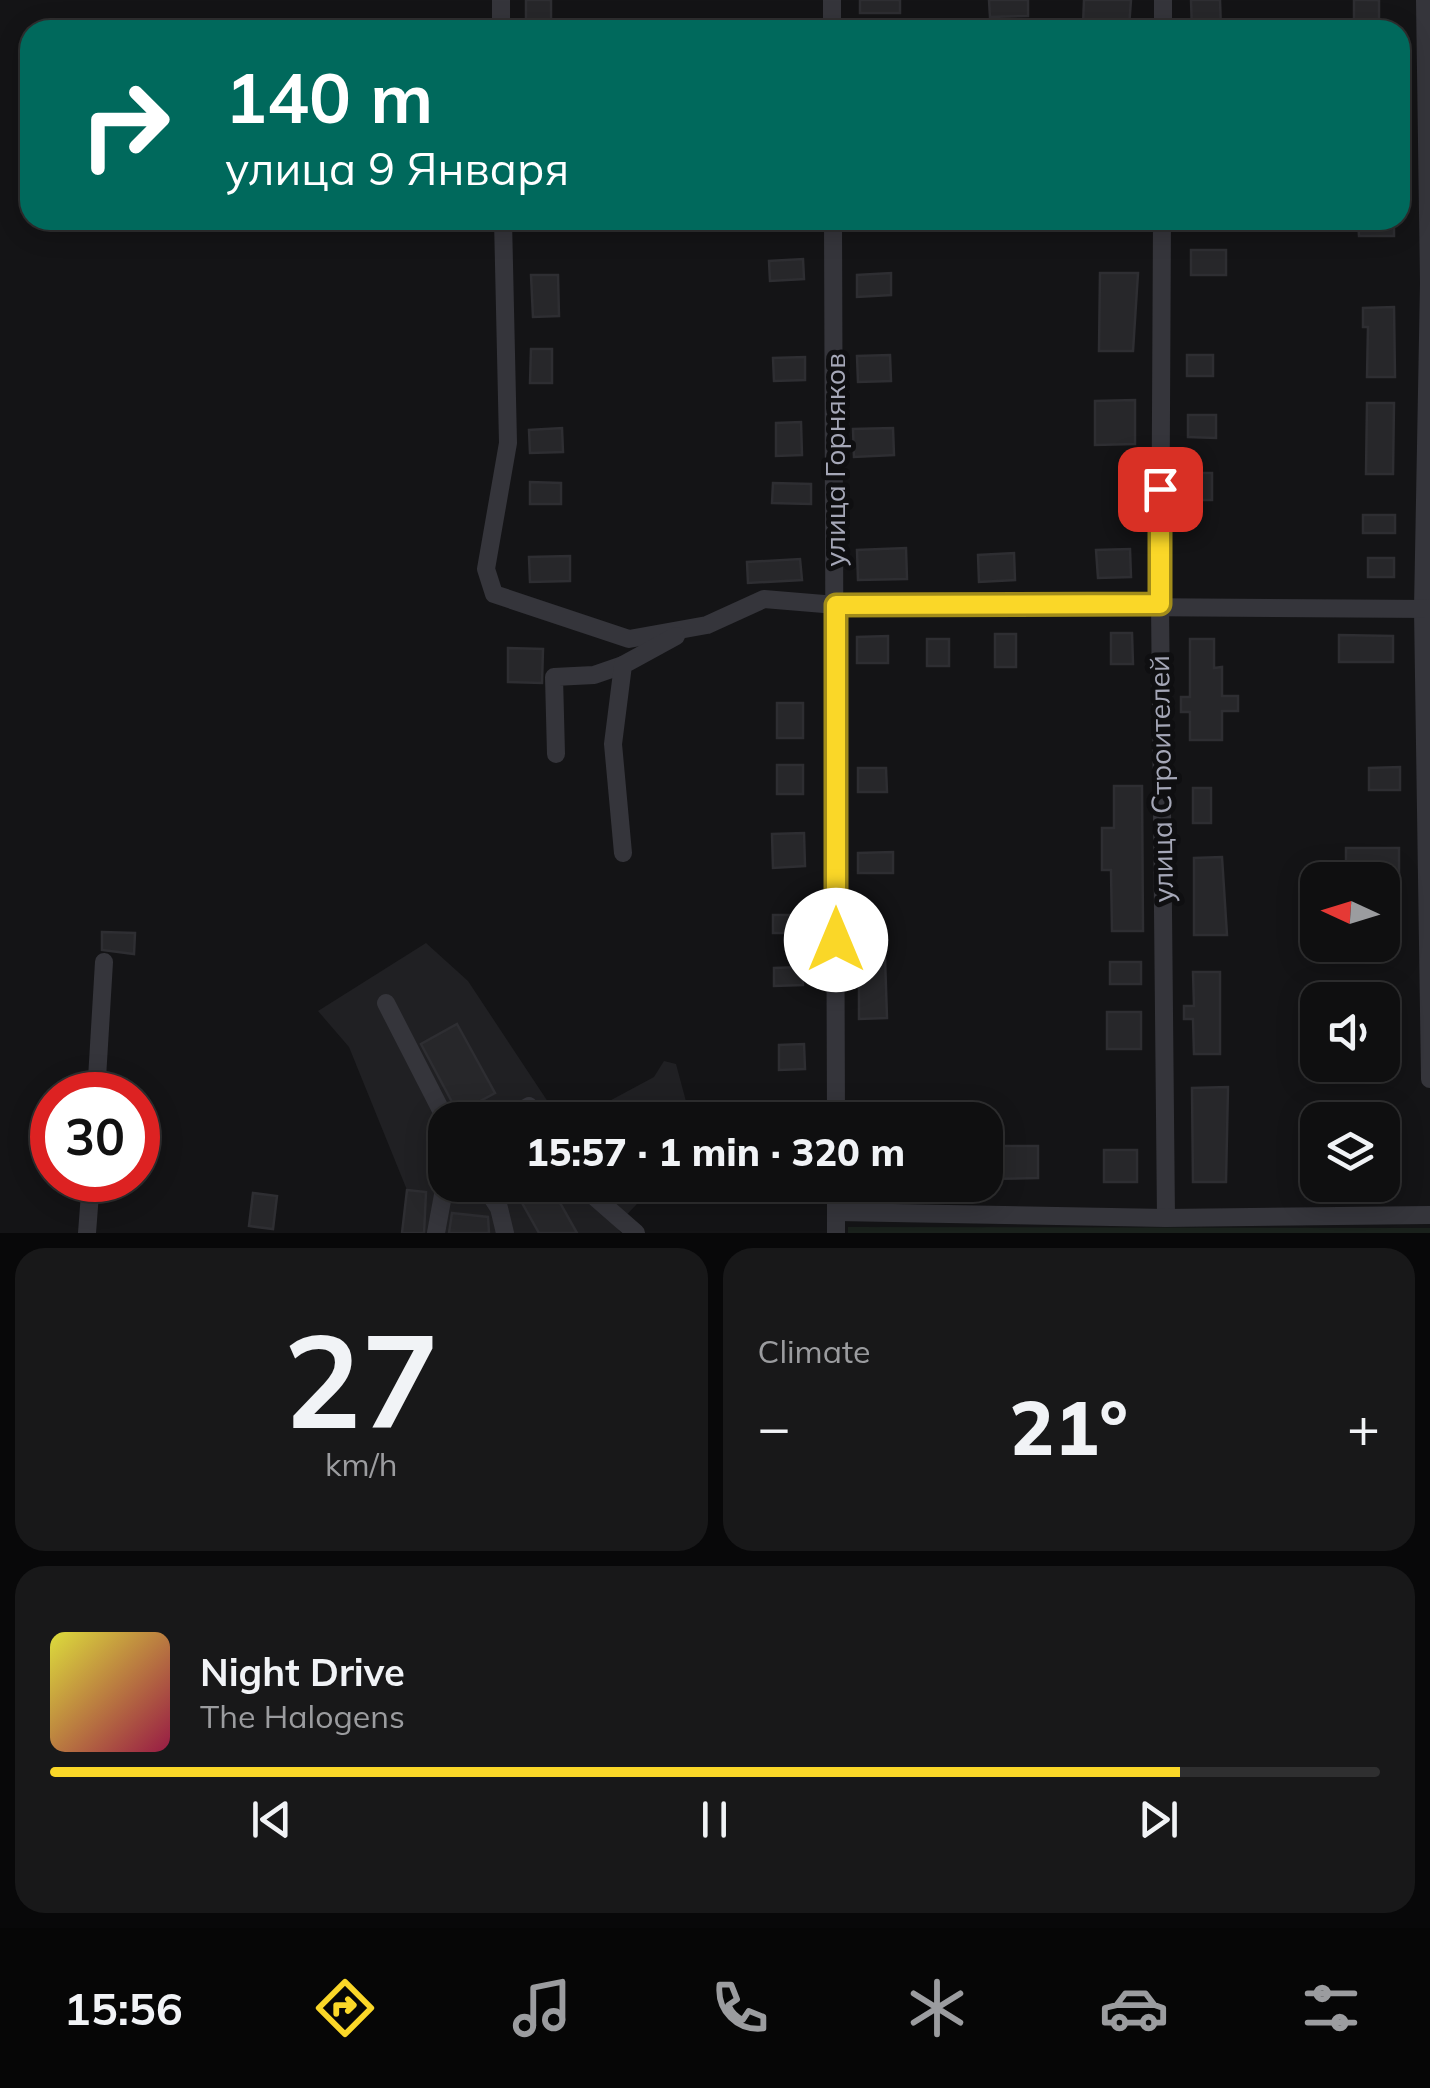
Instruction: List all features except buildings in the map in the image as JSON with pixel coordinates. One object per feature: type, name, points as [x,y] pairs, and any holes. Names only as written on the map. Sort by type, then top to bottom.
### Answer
[{"type":"street","points":[[1425,0],[1430,1079]]},
{"type":"street","points":[[502,230],[508,443],[486,569],[494,594],[629,639],[694,627]]},
{"type":"street","name":"улица Горняков","points":[[834,230],[836,1102]]},
{"type":"street","name":"улица Строителей","points":[[1162,230],[1160,604],[1166,1218]]},
{"type":"street","points":[[556,754],[554,677],[594,676],[694,627],[764,599],[836,605],[1160,604],[1427,609]]},
{"type":"street","points":[[623,665],[613,744],[624,852]]},
{"type":"street","points":[[97,1072],[104,962]]},
{"type":"street","points":[[386,1003],[437,1102]]},
{"type":"street","points":[[88,1233],[89,1202]]},
{"type":"street","points":[[436,1233],[442,1202]]},
{"type":"street","points":[[495,1202],[505,1233]]},
{"type":"street","points":[[600,1202],[636,1233]]},
{"type":"street","points":[[836,1202],[836,1233]]},
{"type":"street","points":[[836,1212],[1166,1218],[1430,1215]]},
{"type":"shaded area","points":[[426,943],[468,981],[548,1102],[428,1102],[428,1202],[639,1202],[616,1226],[621,1233],[402,1233],[407,1190],[349,1047],[318,1011]]},
{"type":"shaded area","points":[[664,1061],[676,1064],[686,1102],[607,1102],[654,1077]]},
{"type":"shaded area","points":[[848,1227],[1430,1228],[1430,1233],[848,1233]]},
{"type":"route","points":[[836,940],[836,605],[1160,604],[1160,489]]}]
